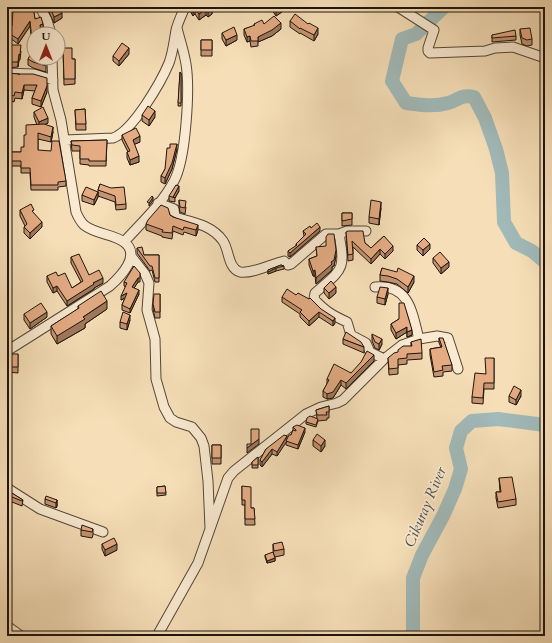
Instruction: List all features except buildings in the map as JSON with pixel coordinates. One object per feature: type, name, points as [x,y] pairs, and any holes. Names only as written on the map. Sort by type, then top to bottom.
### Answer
[{"type":"street","points":[[40,7],[49,26]]},
{"type":"street","points":[[65,140],[113,138],[118,136],[130,125],[143,108],[166,69],[171,56],[176,28],[185,7]]},
{"type":"street","points":[[398,7],[434,30],[428,50],[429,52],[485,51],[509,46],[520,48],[545,58]]},
{"type":"street","points":[[124,242],[168,191],[179,169],[186,116],[187,72],[184,54],[176,28]]},
{"type":"street","points":[[52,66],[53,90],[65,140],[76,212],[85,226],[124,242],[131,256],[146,274],[149,283],[147,310],[155,339],[156,379],[164,407],[170,418],[176,422],[192,427],[201,438],[204,446],[208,481],[210,532]]},
{"type":"street","points":[[7,73],[34,74],[53,80]]},
{"type":"street","points":[[158,203],[174,208],[175,217],[203,225],[218,234],[225,242],[233,267],[237,271],[242,272],[284,261],[291,264],[326,234],[339,234],[344,231],[366,231]]},
{"type":"street","points":[[339,234],[343,260],[340,268],[326,285],[315,293],[314,299],[322,309],[329,314],[347,322],[350,335],[366,343],[370,352],[384,359]]},
{"type":"street","points":[[7,351],[110,286],[122,275],[128,266],[131,256]]},
{"type":"street","points":[[375,287],[390,288],[406,298],[410,306],[419,339]]},
{"type":"street","points":[[156,636],[198,563],[228,478],[234,471],[306,414],[321,407],[343,400],[384,359],[402,345],[419,339],[437,336],[448,338],[458,369]]},
{"type":"street","points":[[7,488],[40,509],[103,532]]},
{"type":"street","points":[[7,626],[20,636]]},
{"type":"waterway","name":"Cikuray River","points":[[444,7],[416,34],[402,39],[392,81],[406,103],[438,105],[452,102],[466,96],[474,97],[485,118],[496,149],[502,173],[504,222],[516,243],[532,251],[545,262]]},
{"type":"waterway","name":"Cikuray River","points":[[413,636],[413,578],[422,555],[443,516],[455,489],[461,469],[456,448],[461,431],[472,421],[498,419],[545,425]]}]
